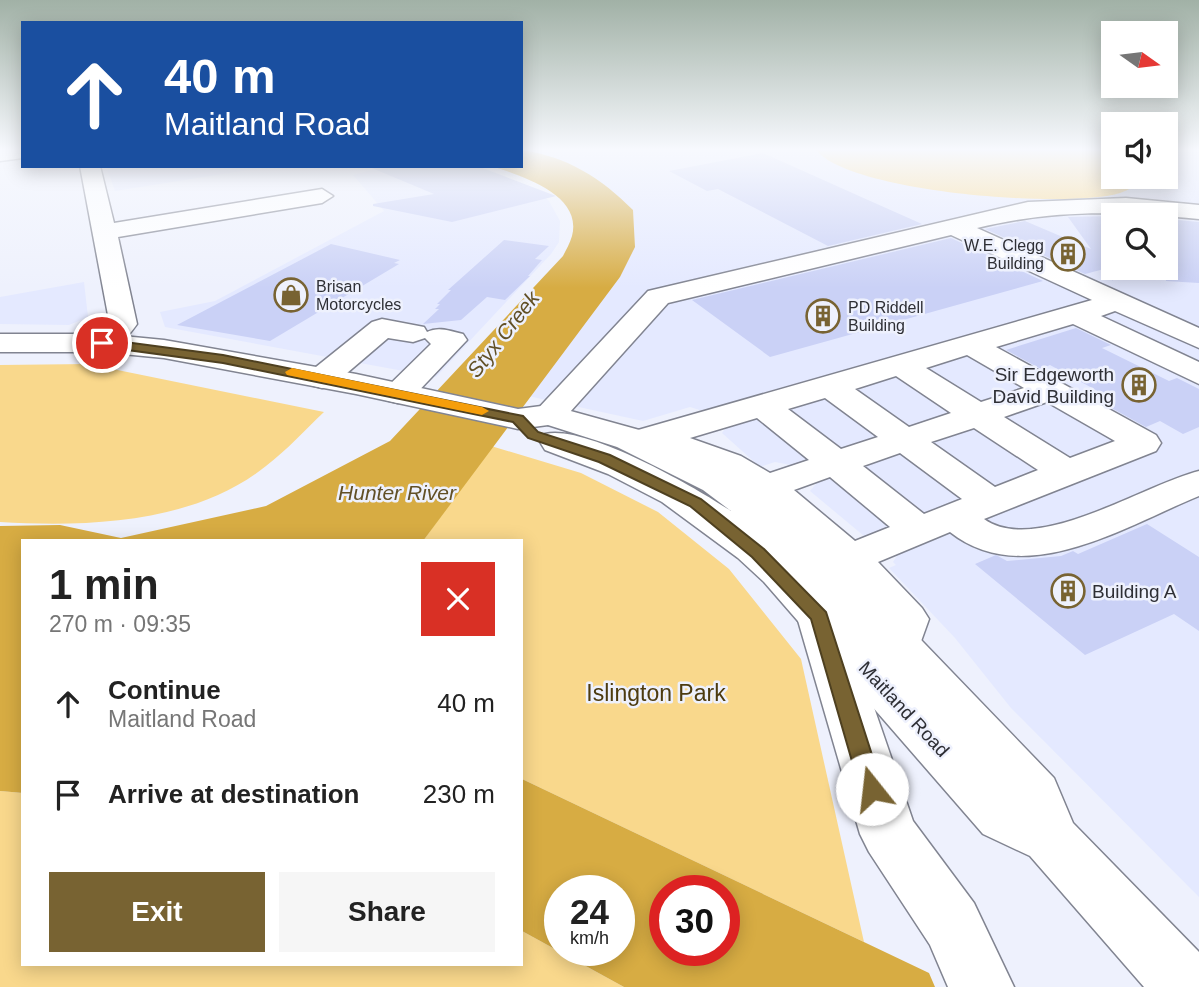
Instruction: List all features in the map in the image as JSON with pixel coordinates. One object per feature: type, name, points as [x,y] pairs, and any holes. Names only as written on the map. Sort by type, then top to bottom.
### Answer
[{"type":"main road","points":[[97,196],[121,299],[122,324],[102,343]]},
{"type":"main road","points":[[105,232],[321,196]]},
{"type":"main road","points":[[533,417],[658,297],[954,227],[977,219],[1028,209],[1101,206]]},
{"type":"main road","points":[[1178,210],[1199,212]]},
{"type":"main road","points":[[954,227],[1199,340]]},
{"type":"main road","points":[[640,439],[765,407],[1117,302]]},
{"type":"main road","points":[[1075,314],[1199,374]]},
{"type":"main road","points":[[322,378],[382,328],[452,340],[413,396]]},
{"type":"main road","name":"Maitland Road","points":[[0,343],[102,343],[164,349],[640,439],[752,506],[804,551],[898,646],[1035,795],[1050,838]]},
{"type":"main road","points":[[868,551],[1143,443],[971,345]]},
{"type":"main road","points":[[902,366],[1067,473]]},
{"type":"main road","points":[[831,387],[991,502]]},
{"type":"main road","points":[[780,482],[1051,390]]},
{"type":"main road","points":[[765,407],[836,463],[937,523],[1007,543],[1052,541],[1199,482]]},
{"type":"main road","name":"Maitland Road","points":[[533,417],[533,435],[604,459],[696,503],[758,553],[1003,817],[1050,838],[1187,987]]},
{"type":"main road","points":[[820,617],[888,834],[952,923],[981,987]]},
{"type":"shaded area","points":[[371,196],[544,196],[560,221],[559,242],[551,254],[436,377],[165,327],[160,312],[215,301],[384,211]]},
{"type":"shaded area","points":[[614,196],[1199,196],[1199,897],[1011,708],[955,638],[889,568],[896,565],[893,562],[897,556],[874,537],[864,536],[810,491],[816,484],[796,466],[775,462],[760,467],[722,433],[725,429],[706,412],[690,407],[643,421],[528,396],[620,277],[635,246],[633,210]]},
{"type":"shaded area","points":[[84,282],[88,317],[69,325],[0,324],[0,297]]},
{"type":"green space","points":[[987,196],[1103,196],[1010,198]]},
{"type":"green space","points":[[88,364],[324,412],[266,466],[237,485],[206,500],[173,511],[103,522],[0,522],[0,365]]},
{"type":"green space","name":"Islington Park","points":[[491,446],[581,473],[658,512],[729,569],[801,659],[864,942],[740,883],[740,875],[723,875],[523,779],[523,539],[424,539]]},
{"type":"green space","points":[[0,791],[21,793],[21,966],[523,966],[523,932],[544,943],[544,966],[586,966],[624,987],[0,987]]},
{"type":"water","name":"Hunter River","points":[[556,196],[618,196],[633,210],[635,247],[620,277],[424,539],[21,539],[21,793],[0,791],[0,526],[60,525],[121,538],[266,506],[390,441],[563,256],[572,236],[573,221]]},
{"type":"water","points":[[523,779],[723,875],[649,875],[649,966],[740,966],[740,883],[929,973],[935,987],[624,987],[586,966],[635,966],[635,875],[544,875],[544,943],[523,932]]},
{"type":"building","points":[[421,196],[556,196],[452,222],[373,204]]},
{"type":"building","points":[[732,196],[859,196],[922,224],[828,246]]},
{"type":"building","points":[[1101,216],[1101,270],[1085,274],[985,229],[1025,221],[1091,249],[1068,217]]},
{"type":"building","points":[[1178,220],[1199,222],[1199,283],[1166,281],[1178,280]]},
{"type":"building","points":[[951,238],[1043,281],[770,357],[692,300]]},
{"type":"building","points":[[504,240],[549,246],[535,259],[542,260],[530,276],[505,300],[487,297],[461,320],[423,324],[439,309],[435,309],[451,290],[448,290]]},
{"type":"building","name":"Brisan Motorcycles","points":[[331,244],[400,260],[394,263],[399,264],[270,341],[177,325]]},
{"type":"building","name":"Sir Edgeworth David Building","points":[[1076,328],[1111,345],[1102,348],[1169,381],[1177,378],[1199,389],[1199,427],[1183,434],[1160,421],[1146,427],[1106,405],[1116,401],[1050,365],[1041,369],[1006,350]]},
{"type":"building","points":[[1147,524],[1199,557],[1199,631],[1174,614],[1085,655],[975,564],[996,555],[1007,561],[1061,556],[1073,551],[1078,554]]},
{"type":"slow traffic","points":[[292,372],[482,411]]},
{"type":"place","name":"W.E. Clegg Building","points":[[1068,254]]},
{"type":"place","name":"Brisan Motorcycles","points":[[291,295]]},
{"type":"place","name":"PD Riddell Building","points":[[823,316]]},
{"type":"place","name":"Sir Edgeworth David Building","points":[[1139,385]]},
{"type":"place","name":"Building A","points":[[1068,591]]},
{"type":"route","points":[[102,343],[223,359],[518,419],[533,435],[583,450],[696,503],[779,572],[820,617],[872,789]]},
{"type":"water label","name":"Styx Creek","points":[[503,334]]}]
